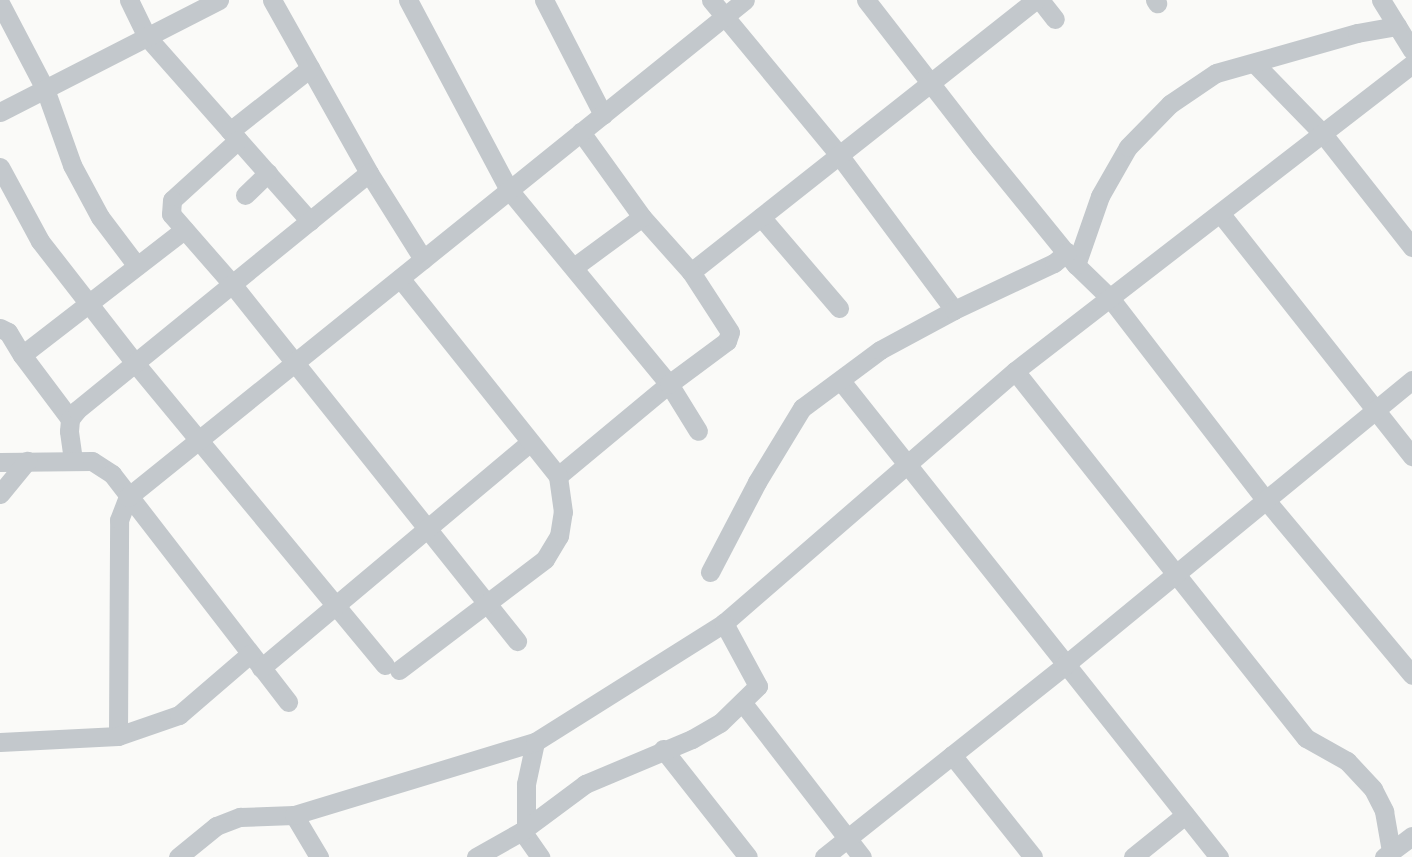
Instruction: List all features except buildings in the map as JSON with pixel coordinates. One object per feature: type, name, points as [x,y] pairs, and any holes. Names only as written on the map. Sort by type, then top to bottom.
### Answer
[{"type":"street","points":[[129,0],[147,37],[310,221]]},
{"type":"street","points":[[0,112],[219,0]]},
{"type":"street","points":[[272,0],[369,173],[424,259]]},
{"type":"street","points":[[408,0],[509,190],[669,384],[698,431]]},
{"type":"street","points":[[544,0],[603,115]]},
{"type":"street","points":[[711,0],[839,155],[954,310]]},
{"type":"street","points":[[118,736],[119,520],[128,497],[745,0]]},
{"type":"street","points":[[866,0],[930,83],[1072,258],[1110,298],[1265,499],[1412,675]]},
{"type":"street","points":[[691,272],[1036,0]]},
{"type":"street","points":[[1040,0],[1055,19]]},
{"type":"street","points":[[1381,0],[1412,50]]},
{"type":"street","points":[[0,3],[45,89],[77,174],[100,217],[137,266]]},
{"type":"street","points":[[1072,258],[1100,196],[1128,147],[1170,104],[1216,74],[1357,33],[1398,26]]},
{"type":"street","points":[[1254,63],[1323,134],[1412,247]]},
{"type":"street","points":[[178,857],[216,826],[240,818],[294,815],[535,742],[724,623],[1015,371],[1412,64]]},
{"type":"street","points":[[310,68],[234,135],[172,200],[171,214],[232,284],[517,641]]},
{"type":"street","points":[[558,476],[669,384],[727,341],[730,332],[691,272],[642,217],[582,132]]},
{"type":"street","points":[[0,167],[40,241],[90,302],[135,363],[334,606],[392,668],[488,604],[546,559],[554,544],[563,512],[558,476],[400,278]]},
{"type":"street","points":[[70,419],[135,363],[369,173]]},
{"type":"street","points":[[245,195],[268,174]]},
{"type":"street","points":[[1220,213],[1412,456]]},
{"type":"street","points":[[574,267],[642,217]]},
{"type":"street","points":[[760,217],[839,308]]},
{"type":"street","points":[[22,356],[184,230]]},
{"type":"street","points":[[710,572],[796,416],[811,401],[841,382],[880,350],[954,310],[1054,263],[1072,258]]},
{"type":"street","points":[[0,328],[8,332],[22,356],[70,419],[73,460]]},
{"type":"street","points":[[1015,371],[1306,738],[1347,761],[1374,789],[1384,812],[1388,854]]},
{"type":"street","points":[[824,857],[1064,665],[1175,572],[1412,380]]},
{"type":"street","points":[[841,382],[906,467],[1219,857]]},
{"type":"street","points":[[0,742],[118,736],[179,715],[334,606],[530,442]]},
{"type":"street","points":[[0,494],[27,460]]},
{"type":"street","points":[[0,462],[73,460],[92,461],[103,466],[288,702]]},
{"type":"street","points":[[476,857],[524,830],[585,784],[710,730],[757,689],[758,683],[724,623]]},
{"type":"street","points":[[742,702],[862,857]]},
{"type":"street","points":[[535,742],[526,784],[524,830],[540,857]]},
{"type":"street","points":[[663,749],[748,857]]},
{"type":"street","points":[[952,755],[1033,857]]},
{"type":"street","points":[[294,815],[319,857]]},
{"type":"street","points":[[1133,857],[1185,815]]},
{"type":"street","points":[[1388,854],[1412,836]]}]
